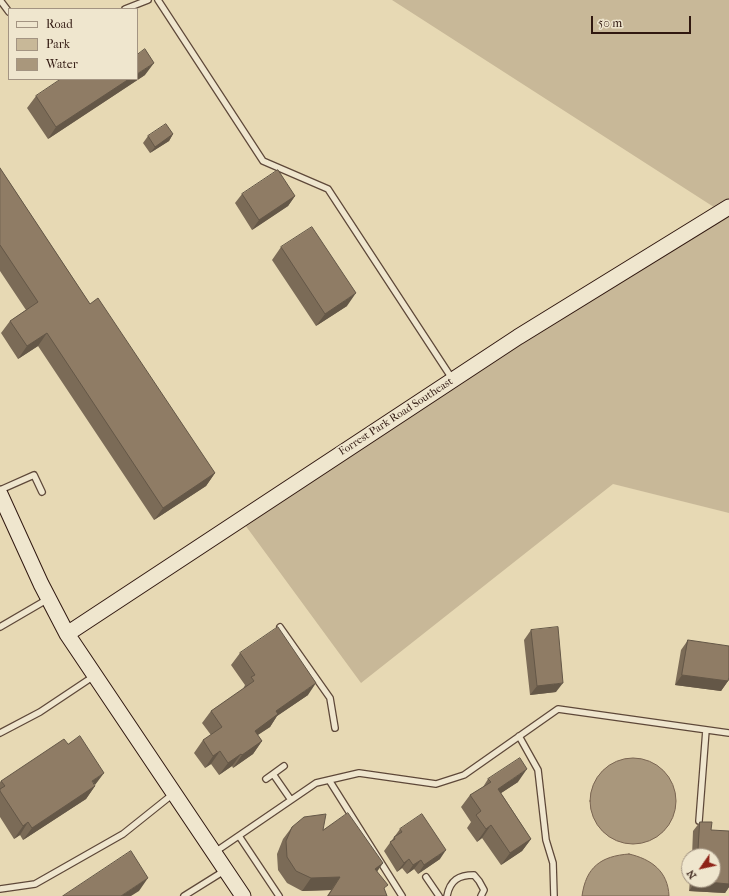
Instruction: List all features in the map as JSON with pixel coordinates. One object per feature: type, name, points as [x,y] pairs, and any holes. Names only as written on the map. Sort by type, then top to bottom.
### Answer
[{"type":"street","name":"Forrest Park Road Southeast","points":[[67,634],[518,337],[729,206]]},
{"type":"street","points":[[0,494],[48,598],[67,634],[243,896]]},
{"type":"lane","points":[[0,0],[8,11]]},
{"type":"lane","points":[[128,8],[148,0]]},
{"type":"lane","points":[[158,0],[263,161],[328,189],[453,380]]},
{"type":"lane","points":[[0,490],[34,475],[42,492]]},
{"type":"lane","points":[[0,627],[48,598]]},
{"type":"lane","points":[[280,627],[330,698],[335,728]]},
{"type":"lane","points":[[0,733],[40,712],[95,676]]},
{"type":"lane","points":[[213,853],[316,783],[359,773],[436,784],[464,775],[558,709],[729,733]]},
{"type":"lane","points":[[699,821],[706,730]]},
{"type":"lane","points":[[519,736],[538,770],[546,840],[553,863],[554,896]]},
{"type":"lane","points":[[266,779],[284,766]]},
{"type":"lane","points":[[273,774],[291,800]]},
{"type":"lane","points":[[329,780],[402,896]]},
{"type":"lane","points":[[0,889],[36,884],[123,834],[174,794]]},
{"type":"lane","points":[[239,836],[279,896]]},
{"type":"lane","points":[[184,896],[225,871]]},
{"type":"lane","points":[[447,896],[452,882],[464,875],[474,875],[480,881],[484,890],[481,896]]},
{"type":"lane","points":[[426,877],[439,896]]},
{"type":"green space","points":[[392,0],[729,0],[729,513],[613,484],[361,683],[237,514],[720,211]]},
{"type":"water","points":[[625,758],[641,758],[650,761],[664,770],[673,784],[676,793],[676,809],[673,818],[664,832],[650,841],[641,844],[625,844],[609,837],[602,832],[597,825],[590,809],[590,793],[597,777],[602,770],[609,765]]},
{"type":"water","points":[[629,854],[651,863],[662,873],[668,887],[669,896],[582,896],[587,877],[596,865],[610,857]]},
{"type":"building","points":[[145,49],[154,63],[138,73],[138,54]]},
{"type":"building","points":[[60,80],[127,80],[56,127],[36,96]]},
{"type":"building","points":[[166,124],[173,134],[155,147],[148,136]]},
{"type":"building","points":[[0,168],[90,304],[98,298],[215,473],[163,508],[47,333],[27,346],[10,321],[38,302],[0,245]]},
{"type":"building","points":[[278,170],[295,196],[259,220],[242,194]]},
{"type":"building","points":[[312,227],[356,293],[325,314],[281,247]]},
{"type":"building","points":[[278,627],[316,683],[276,711],[278,714],[255,731],[262,741],[228,763],[220,751],[213,756],[203,740],[222,727],[211,711],[254,681],[251,677],[255,675],[240,653]]},
{"type":"building","points":[[558,627],[563,683],[537,686],[531,630]]},
{"type":"building","points":[[688,640],[729,646],[728,681],[682,675]]},
{"type":"building","points":[[80,736],[104,773],[92,781],[95,786],[32,828],[28,822],[23,826],[0,791],[0,789],[5,786],[1,781],[64,739],[68,744]]},
{"type":"building","points":[[520,758],[527,769],[498,789],[531,839],[510,853],[491,825],[486,829],[476,815],[481,811],[470,795],[491,782],[488,779]]},
{"type":"building","points":[[348,813],[383,863],[375,869],[388,885],[384,888],[387,896],[328,896],[340,877],[311,878],[296,871],[287,857],[286,841],[292,827],[304,817],[326,814],[323,830]]},
{"type":"building","points":[[422,814],[446,850],[424,865],[421,860],[413,865],[409,859],[404,863],[390,842],[395,839],[394,837],[402,832],[400,829]]},
{"type":"building","points":[[700,822],[712,822],[711,830],[729,831],[729,884],[721,883],[721,848],[698,848]]},
{"type":"building","points":[[131,851],[148,878],[121,896],[63,896]]}]
